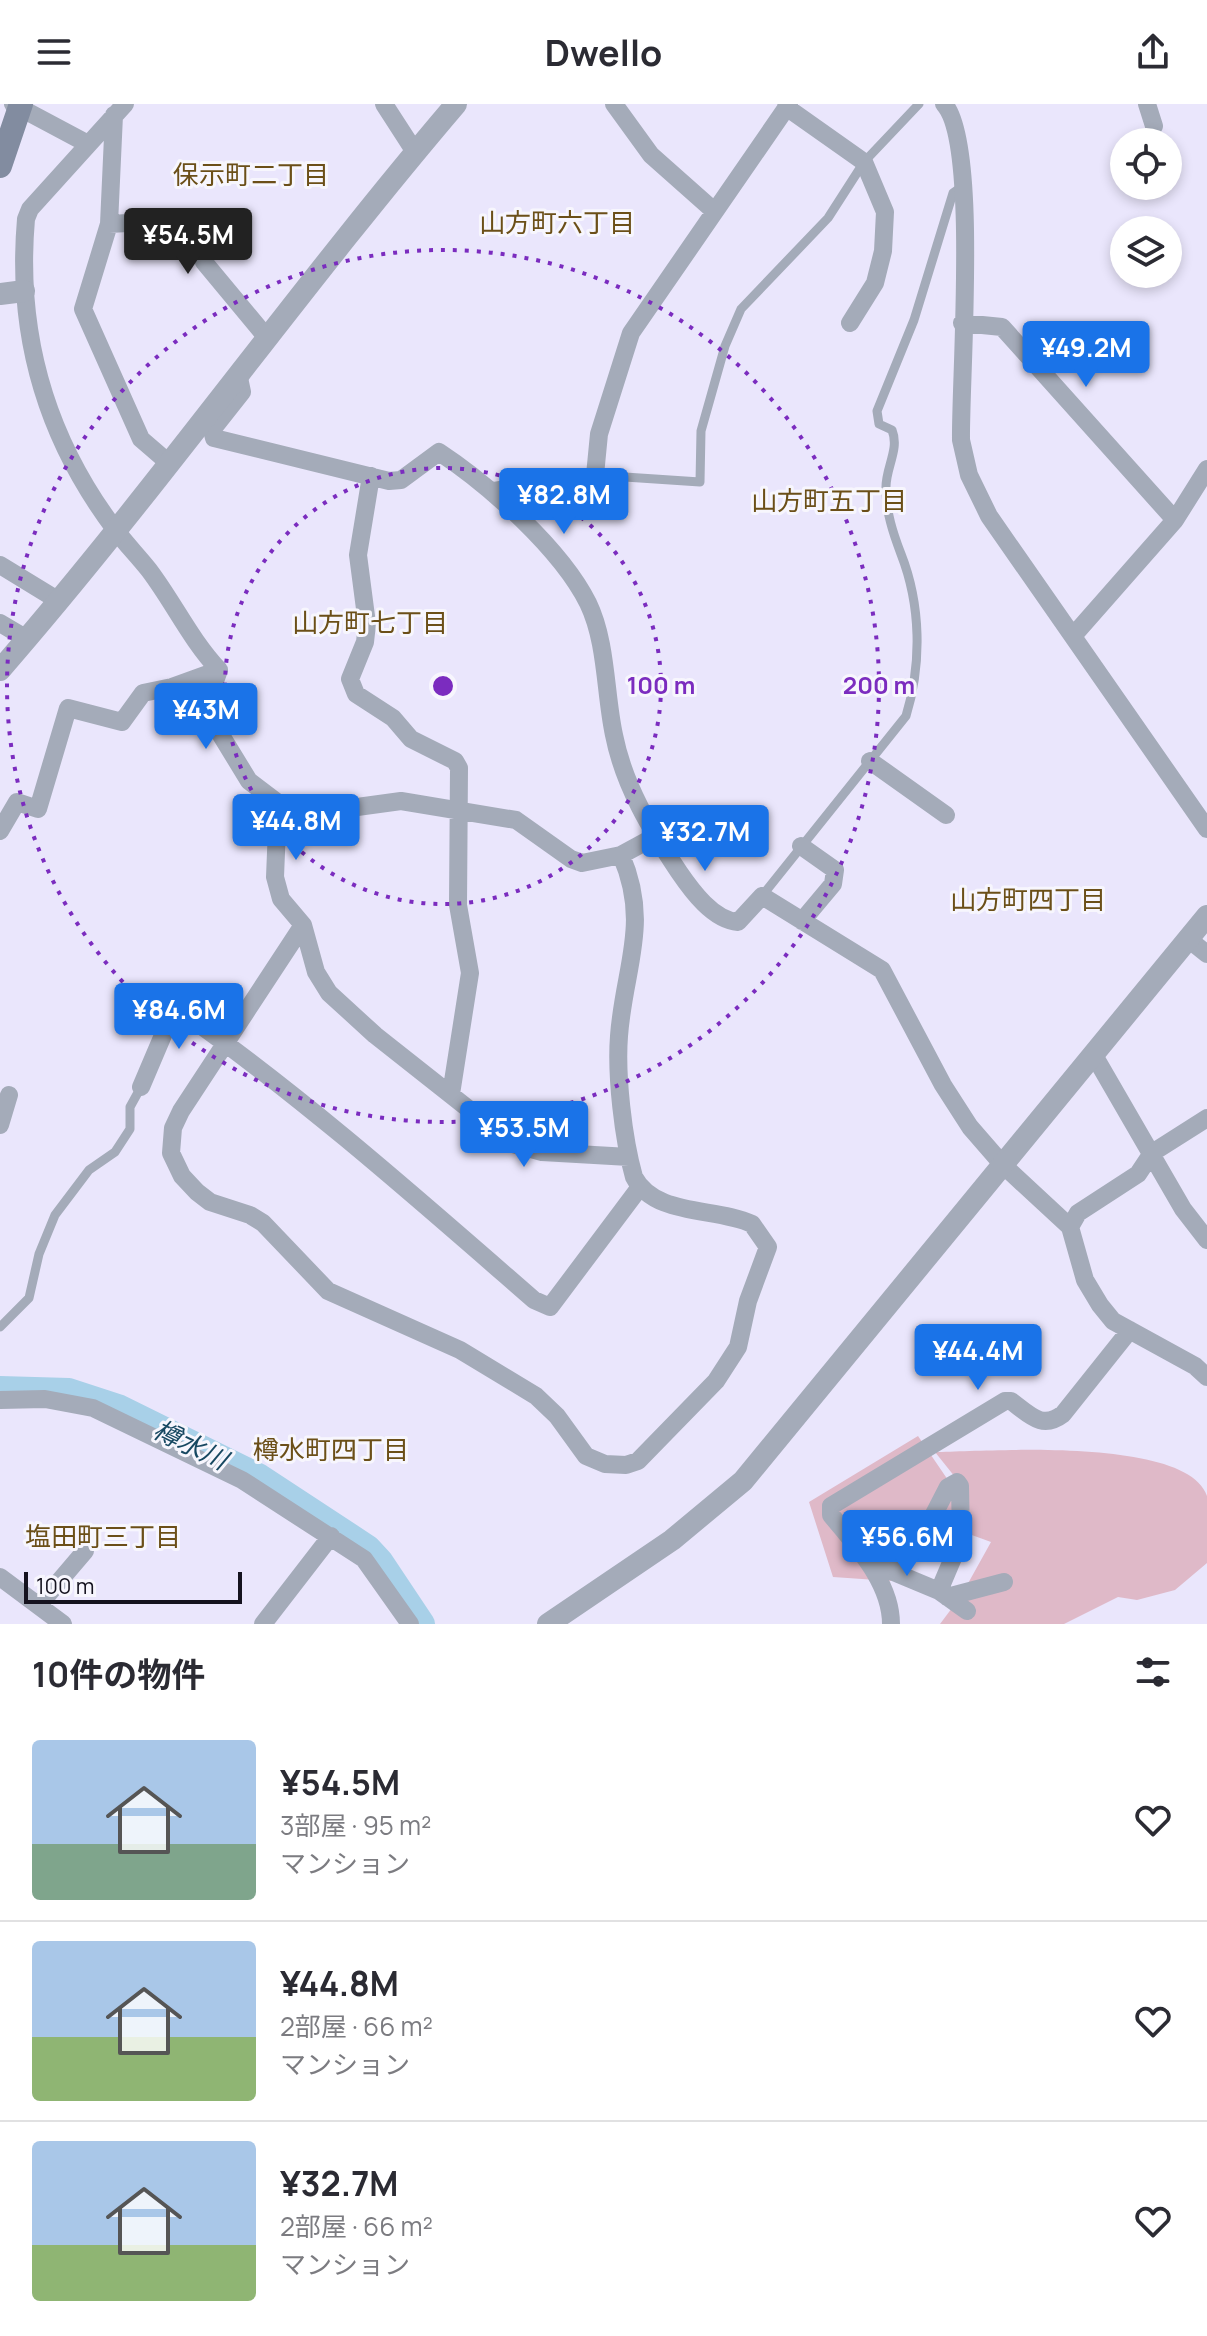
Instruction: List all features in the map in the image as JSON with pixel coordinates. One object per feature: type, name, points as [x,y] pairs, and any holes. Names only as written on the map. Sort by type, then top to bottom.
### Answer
[{"type":"main road","points":[[0,166],[18,105]]},
{"type":"street","points":[[384,104],[415,152]]},
{"type":"street","points":[[0,670],[59,601],[114,528],[170,464],[456,104]]},
{"type":"street","points":[[614,104],[651,155],[713,210]]},
{"type":"street","points":[[944,104],[953,114],[963,186],[961,440],[967,468],[989,516],[1207,829]]},
{"type":"street","points":[[1147,104],[1154,126]]},
{"type":"street","points":[[18,105],[88,144]]},
{"type":"street","points":[[494,491],[595,475],[599,434],[631,333],[713,210],[788,106],[864,162],[885,212],[883,251],[875,283],[850,323]]},
{"type":"street","points":[[119,110],[30,209],[26,219],[24,291],[32,361],[54,429],[81,479],[114,528],[151,572],[188,635],[219,670]]},
{"type":"street","points":[[119,110],[109,224],[83,309],[141,439],[170,464]]},
{"type":"street","points":[[109,224],[184,220],[204,262],[268,339]]},
{"type":"street","points":[[0,294],[24,291]]},
{"type":"street","points":[[962,323],[1002,327],[1175,520]]},
{"type":"street","points":[[239,378],[242,392],[212,430],[214,438],[371,476],[401,480],[439,452],[494,491],[572,577],[591,611],[617,747],[640,809],[696,897],[732,922],[738,922],[762,896],[882,970],[943,1085],[970,1127],[1003,1165],[1070,1227],[1085,1280],[1113,1321],[1195,1366],[1207,1377]]},
{"type":"street","points":[[1073,636],[1175,520],[1207,469]]},
{"type":"street","points":[[371,476],[358,555],[367,624],[350,679],[356,694],[393,718],[411,739],[455,761],[459,768],[458,905],[470,973],[451,1094]]},
{"type":"street","points":[[0,565],[59,601]]},
{"type":"street","points":[[0,623],[27,639]]},
{"type":"street","points":[[219,670],[205,709],[249,781],[278,803],[328,811],[401,801],[516,820],[571,859],[582,863],[621,855],[656,836]]},
{"type":"street","points":[[0,831],[17,802],[38,809],[68,708],[122,722],[143,693],[185,684],[219,670]]},
{"type":"street","points":[[870,761],[946,815]]},
{"type":"street","points":[[278,803],[275,877],[281,899],[303,925],[316,972],[329,993],[375,1035],[513,1144],[542,1152],[629,1157]]},
{"type":"street","points":[[801,846],[835,870],[833,884],[802,921]]},
{"type":"street","points":[[303,925],[173,1128],[171,1153],[187,1183],[210,1202],[263,1223],[328,1291],[460,1350],[536,1396],[557,1416],[586,1456],[605,1464],[626,1465],[638,1461],[716,1381],[738,1347],[748,1301],[768,1247],[752,1224],[671,1204],[640,1187],[629,1157],[619,1041],[633,964],[636,911],[633,882],[621,855]]},
{"type":"street","points":[[548,1624],[672,1540],[743,1481],[1095,1057],[1207,916]]},
{"type":"street","points":[[1187,938],[1207,954]]},
{"type":"street","points":[[141,1087],[175,1007],[226,1043],[386,1171],[534,1300],[550,1307],[640,1187]]},
{"type":"street","points":[[1095,1057],[1183,1209],[1207,1240]]},
{"type":"street","points":[[0,1125],[9,1095]]},
{"type":"street","points":[[1070,1227],[1078,1213],[1138,1174],[1152,1153],[1207,1118]]},
{"type":"street","points":[[967,1611],[943,1594],[891,1571],[859,1547],[831,1515],[831,1506],[1005,1401],[1011,1401],[1043,1424],[1051,1423],[1063,1414],[1130,1330]]},
{"type":"street","points":[[0,1400],[68,1401],[117,1417],[242,1480],[364,1559],[410,1624]]},
{"type":"street","points":[[859,1547],[871,1545],[902,1557],[917,1547],[948,1487],[957,1482],[960,1486],[961,1539],[943,1594]]},
{"type":"street","points":[[263,1624],[331,1536]]},
{"type":"street","points":[[859,1547],[885,1594],[891,1624]]},
{"type":"street","points":[[39,1605],[85,1551]]},
{"type":"street","points":[[0,1577],[63,1624]]},
{"type":"street","points":[[943,1594],[1004,1582]]},
{"type":"lane","points":[[595,475],[700,482],[701,431],[725,346],[741,309],[828,218],[864,162],[919,104]]},
{"type":"lane","points":[[762,896],[906,716],[917,682],[915,613],[901,554],[892,536],[885,487],[896,440],[892,430],[879,424],[877,411],[914,320],[953,193],[963,186]]},
{"type":"lane","points":[[0,1327],[29,1298],[39,1254],[55,1215],[89,1170],[115,1152],[130,1129],[130,1107],[141,1087]]},
{"type":"shaded area","points":[[918,1436],[950,1483],[891,1581],[833,1577],[809,1502]]},
{"type":"shaded area","points":[[935,1452],[1084,1452],[1164,1464],[1192,1477],[1207,1496],[1207,1563],[1175,1590],[1137,1600],[1118,1597],[1064,1624],[940,1624],[961,1596],[991,1542],[936,1522],[955,1477]]},
{"type":"waterway","name":"樽水川","points":[[0,1389],[69,1391],[118,1407],[260,1477],[368,1548],[422,1624]]},
{"type":"district","name":"保示町二丁目","points":[[251,174]]},
{"type":"district","name":"山方町六丁目","points":[[557,222]]},
{"type":"district","name":"山方町五丁目","points":[[829,500]]},
{"type":"district","name":"山方町七丁目","points":[[370,622]]},
{"type":"district","name":"山方町四丁目","points":[[1028,899]]},
{"type":"district","name":"樽水町四丁目","points":[[331,1449]]},
{"type":"district","name":"塩田町三丁目","points":[[103,1536]]}]
